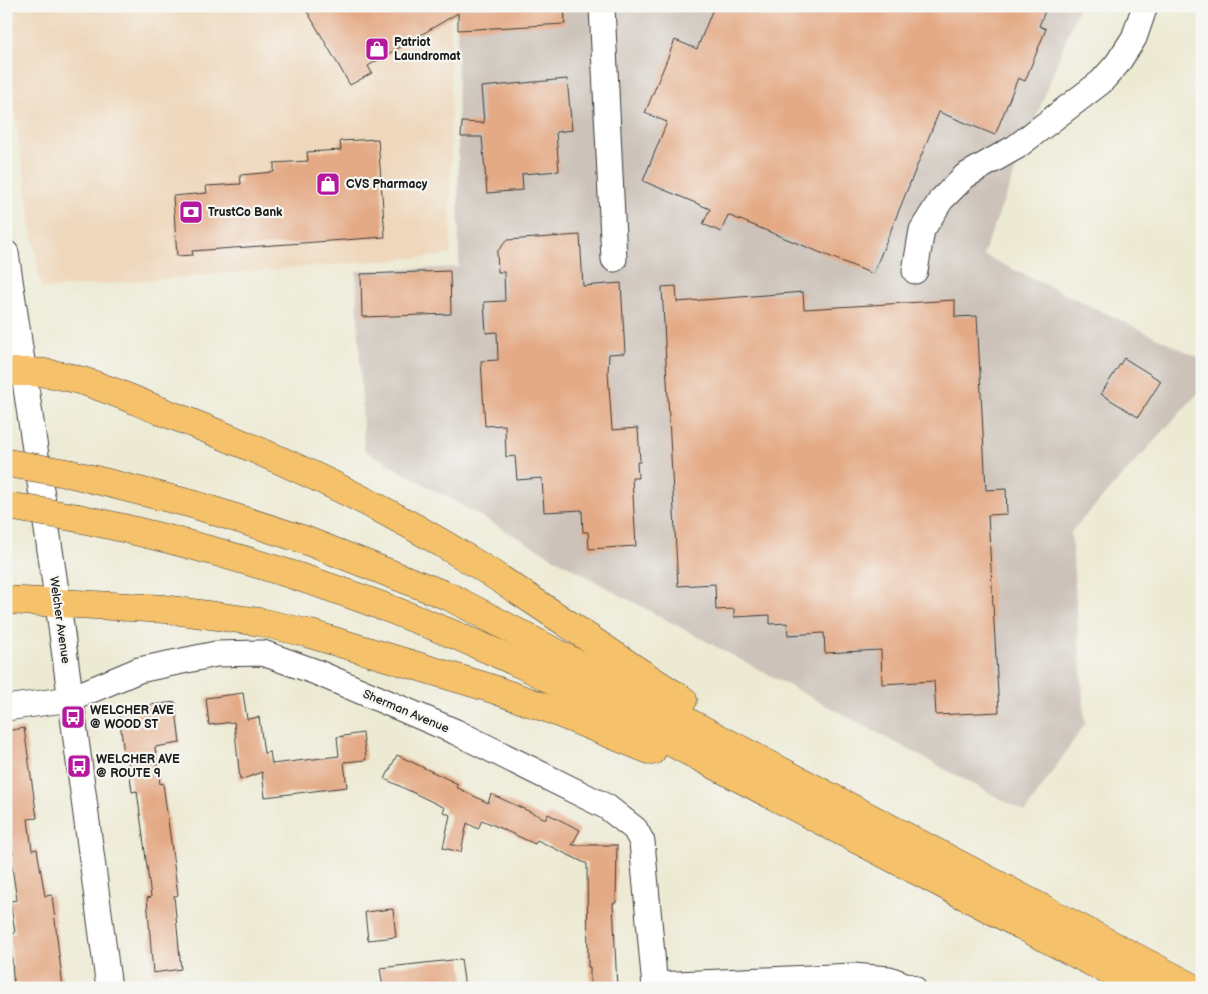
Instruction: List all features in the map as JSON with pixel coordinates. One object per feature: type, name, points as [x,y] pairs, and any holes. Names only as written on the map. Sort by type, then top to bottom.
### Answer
[{"type":"highway","points":[[15,372],[42,372],[59,375],[172,415],[282,461],[371,505],[463,556],[620,660],[853,824]]},
{"type":"highway","points":[[7,463],[132,487],[248,521],[343,554],[450,597],[541,644],[1141,988]]},
{"type":"highway","points":[[10,506],[156,535],[293,574],[436,626],[529,668],[1194,988]]},
{"type":"highway","points":[[6,600],[58,604],[119,605],[213,614],[307,633],[548,708],[853,824]]},
{"type":"street","points":[[602,6],[614,259]]},
{"type":"street","points":[[915,271],[922,230],[941,200],[965,176],[1016,147],[1101,82],[1117,64],[1134,38],[1145,6]]},
{"type":"street","name":"Welcher Avenue","points":[[6,253],[15,372],[58,604],[109,988]]},
{"type":"street","name":"Sherman Avenue","points":[[6,708],[70,699],[139,670],[216,654],[263,653],[316,672],[456,732],[607,807],[635,829],[642,842],[655,986]]},
{"type":"street","points":[[655,986],[854,976],[889,980],[914,988]]},
{"type":"shaded area","points":[[6,6],[450,6],[451,255],[41,289],[6,54]]},
{"type":"shaded area","points":[[457,6],[1079,6],[983,255],[1202,359],[1202,389],[1071,532],[1085,724],[1025,812],[605,587],[364,450],[356,271],[459,267]]},
{"type":"building","points":[[304,6],[435,6],[435,8],[564,6],[565,24],[458,30],[458,13],[368,66],[372,73],[350,85]]},
{"type":"building","points":[[714,6],[1047,6],[1039,26],[1046,29],[1025,81],[1018,78],[995,135],[939,112],[873,274],[728,215],[721,232],[703,224],[710,209],[643,181],[667,122],[645,113],[675,40],[697,49]]},
{"type":"building","points":[[567,79],[572,130],[556,132],[559,171],[522,174],[523,190],[487,193],[482,137],[461,137],[462,122],[484,123],[481,87]]},
{"type":"building","points":[[378,139],[385,237],[192,251],[193,255],[177,256],[173,196],[207,193],[206,186],[241,184],[240,175],[274,172],[274,163],[308,161],[307,152],[341,150],[340,141]]},
{"type":"building","points":[[580,235],[583,286],[621,283],[625,353],[609,354],[608,372],[612,430],[638,428],[640,462],[637,462],[638,478],[632,478],[636,546],[589,549],[588,532],[583,532],[582,510],[544,512],[542,478],[517,480],[515,456],[506,457],[505,425],[485,426],[481,361],[498,360],[497,332],[486,333],[484,302],[505,301],[504,272],[498,272],[497,252],[507,240]]},
{"type":"building","points":[[450,271],[451,314],[362,317],[361,274]]},
{"type":"building","points":[[676,286],[677,302],[803,292],[804,309],[955,300],[955,317],[977,316],[986,490],[1006,489],[1007,514],[988,515],[999,712],[936,715],[934,681],[882,684],[881,650],[825,653],[824,633],[788,635],[787,623],[770,624],[770,615],[734,617],[734,609],[716,610],[715,584],[678,586],[662,287]]},
{"type":"building","points":[[1124,358],[1161,381],[1138,417],[1101,394]]},
{"type":"building","points":[[243,693],[247,719],[259,717],[264,753],[270,752],[272,764],[339,756],[337,737],[363,733],[366,760],[344,762],[347,787],[265,797],[262,772],[240,780],[234,722],[209,725],[206,698]]},
{"type":"building","points":[[175,702],[180,743],[155,747],[160,784],[163,783],[178,895],[174,896],[181,969],[153,973],[147,898],[151,897],[137,791],[132,792],[127,752],[124,753],[119,715],[144,712],[143,706]]},
{"type":"building","points":[[24,728],[37,818],[28,819],[32,850],[37,849],[45,896],[52,895],[63,988],[14,988],[10,934],[15,933],[10,901],[17,900],[10,854],[13,853],[6,802],[6,731]]},
{"type":"building","points":[[397,755],[458,784],[456,787],[488,803],[491,794],[546,819],[548,814],[580,830],[572,845],[617,845],[616,903],[613,903],[617,988],[590,988],[587,864],[537,840],[535,844],[482,820],[478,829],[467,823],[461,852],[443,848],[450,815],[443,812],[445,808],[385,779]]},
{"type":"building","points":[[393,909],[396,937],[368,940],[365,912]]},
{"type":"building","points":[[461,959],[465,988],[383,988],[380,968]]},
{"type":"place","name":"Patriot Laundromat","points":[[377,49]]},
{"type":"place","name":"CVS Pharmacy","points":[[328,184]]},
{"type":"place","name":"TrustCo Bank","points":[[191,212]]},
{"type":"place","name":"WELCHER AVE @ WOOD ST","points":[[73,717]]},
{"type":"place","name":"WELCHER AVE @ ROUTE 9","points":[[79,766]]}]
